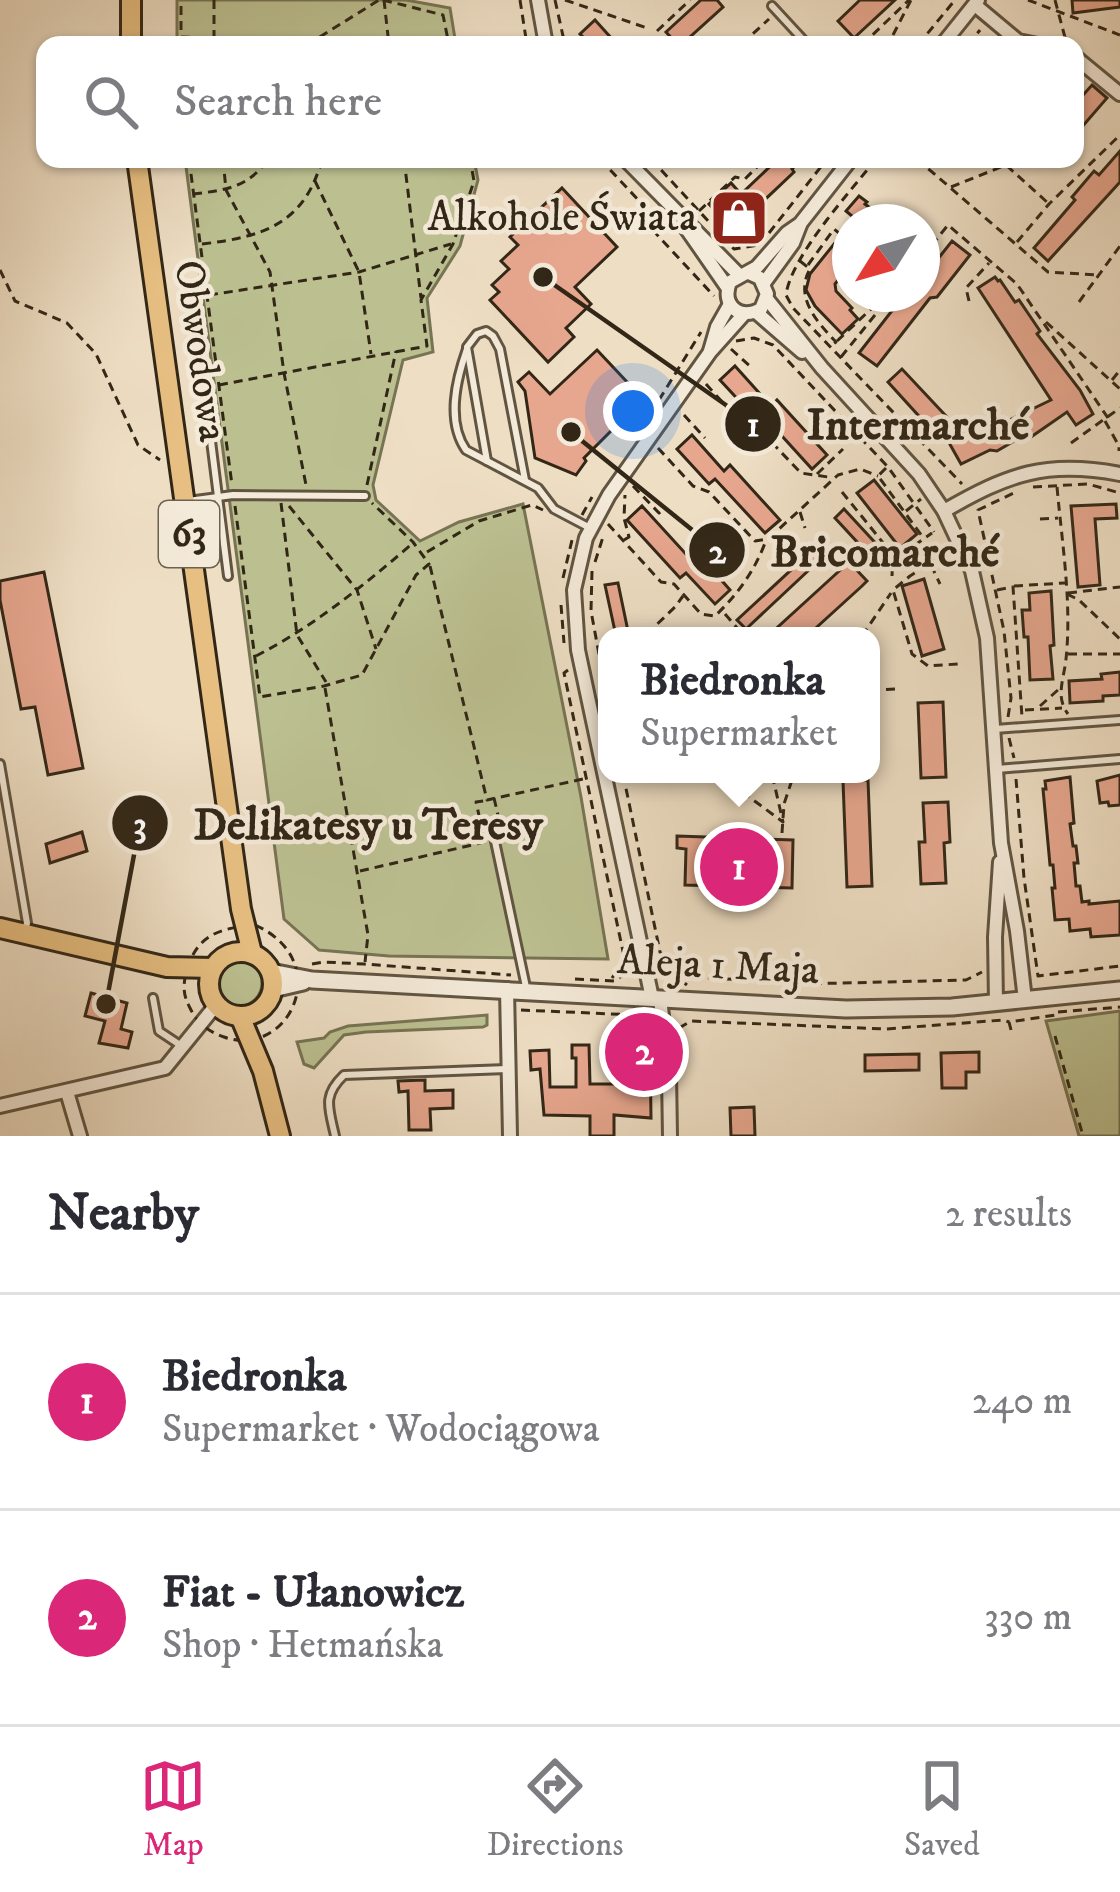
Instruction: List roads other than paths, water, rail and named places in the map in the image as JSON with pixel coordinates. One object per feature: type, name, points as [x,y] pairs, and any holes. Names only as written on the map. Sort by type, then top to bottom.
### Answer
[{"type":"main road","points":[[130,0],[130,36]]},
{"type":"main road","name":"Obwodowa","points":[[138,168],[242,953]]},
{"type":"main road","points":[[0,928],[180,970],[212,987],[231,1015],[248,1014],[267,1002],[272,981],[267,964],[242,953],[224,956],[212,987]]},
{"type":"main road","points":[[248,1014],[280,1136]]},
{"type":"street","points":[[538,0],[544,36]]},
{"type":"street","points":[[949,36],[976,2],[1012,36]]},
{"type":"street","points":[[1084,64],[1120,94]]},
{"type":"street","points":[[634,168],[744,274],[764,283]]},
{"type":"street","points":[[710,352],[728,287],[800,224],[844,168]]},
{"type":"street","points":[[677,214],[728,287]]},
{"type":"street","points":[[800,224],[793,243],[764,283],[767,299],[822,368],[901,452],[944,511],[963,548],[978,595],[1002,729],[997,769],[1001,843],[1025,1000]]},
{"type":"street","points":[[598,740],[575,631],[574,590],[585,525],[710,352],[767,299]]},
{"type":"street","points":[[722,302],[750,313],[822,368]]},
{"type":"street","points":[[944,511],[994,483],[1022,474],[1090,468],[1120,474]]},
{"type":"street","points":[[607,783],[656,999],[669,1074],[670,1136]]},
{"type":"street","points":[[996,1003],[991,975],[1001,843]]},
{"type":"street","name":"Aleja 1 Maja","points":[[272,981],[302,977],[507,989],[526,984],[656,999],[846,1009],[996,1003],[1120,989]]},
{"type":"street","points":[[0,1106],[165,1068],[201,1024],[212,987]]},
{"type":"street","points":[[507,989],[510,1136]]},
{"type":"street","points":[[67,1092],[80,1136]]},
{"type":"lane","points":[[772,6],[800,36]]},
{"type":"lane","points":[[525,480],[500,349],[487,331],[477,334],[467,347],[455,395],[459,440],[466,450],[538,488],[554,509],[585,525]]},
{"type":"lane","points":[[467,347],[487,461]]},
{"type":"lane","points":[[210,433],[228,575]]},
{"type":"lane","points":[[184,502],[219,497],[365,496]]},
{"type":"lane","points":[[1002,729],[1120,720]]},
{"type":"lane","points":[[997,769],[1120,759]]},
{"type":"lane","points":[[0,764],[27,922],[24,934]]},
{"type":"lane","points":[[493,832],[526,984]]},
{"type":"lane","points":[[153,998],[159,1031],[182,1047]]},
{"type":"lane","points":[[335,1136],[329,1094],[344,1075],[508,1069]]},
{"type":"place","name":"Alkohole Świata","points":[[739,218]]},
{"type":"place","name":"Intermarché","points":[[543,277]]},
{"type":"place","name":"Bricomarché","points":[[571,432]]},
{"type":"place","name":"Biedronka","points":[[739,867]]},
{"type":"place","name":"Delikatesy u Teresy","points":[[106,1004]]},
{"type":"place","name":"Fiat - Ułanowicz","points":[[644,1052]]}]
